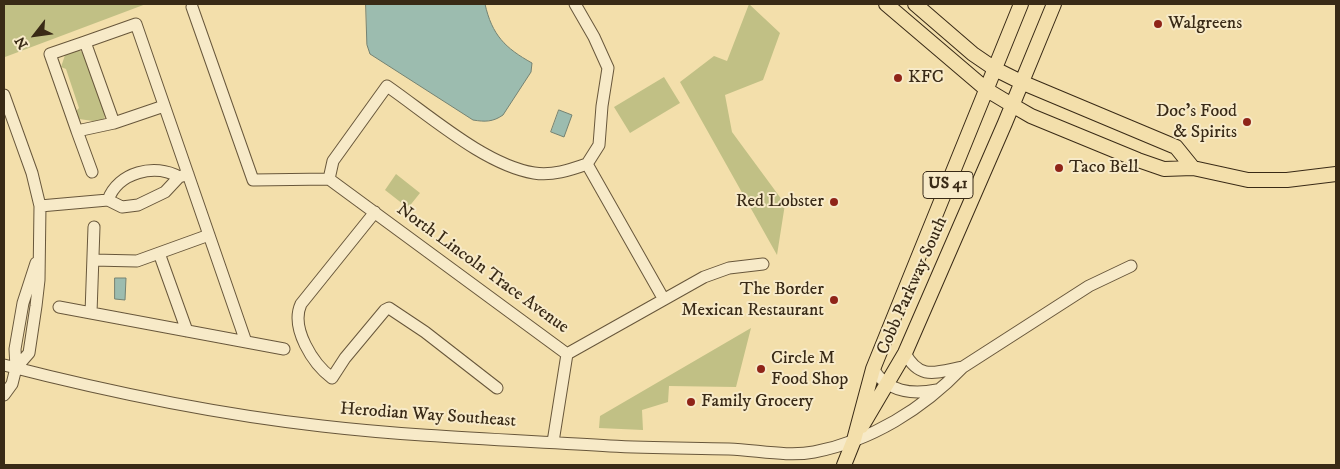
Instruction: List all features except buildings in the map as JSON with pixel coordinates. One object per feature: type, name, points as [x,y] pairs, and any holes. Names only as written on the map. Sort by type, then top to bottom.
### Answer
[{"type":"main road","points":[[886,4],[987,90],[1031,116],[1138,160],[1164,169],[1193,168],[1248,180],[1287,180],[1336,174]]},
{"type":"main road","points":[[915,4],[973,54],[995,69],[1021,82],[1176,147],[1193,168]]},
{"type":"main road","name":"Cobb Parkway South","points":[[844,465],[854,440],[874,369],[1021,4]]},
{"type":"main road","name":"Cobb Parkway South","points":[[854,440],[905,353],[1054,4]]},
{"type":"street","points":[[192,7],[253,180],[329,179],[333,161],[387,86],[483,154],[509,166],[536,173],[551,173],[587,164],[599,145],[602,106],[608,68],[594,37],[575,4]]},
{"type":"street","points":[[92,172],[50,54],[136,24],[164,106],[183,175],[209,235],[246,342]]},
{"type":"street","points":[[85,42],[114,123]]},
{"type":"street","points":[[4,95],[32,172],[40,206],[38,260],[23,303],[15,349],[16,368],[12,384],[4,395]]},
{"type":"street","points":[[77,131],[114,123],[164,106]]},
{"type":"street","points":[[587,164],[663,298]]},
{"type":"street","points":[[108,200],[110,193],[121,181],[142,172],[155,169],[183,175]]},
{"type":"street","points":[[40,206],[108,200],[122,207],[138,205],[165,192],[183,175]]},
{"type":"street","name":"North Lincoln Trace Avenue","points":[[329,179],[567,354]]},
{"type":"street","name":"North Lincoln Trace Avenue","points":[[375,212],[301,304],[297,312],[299,331],[323,371],[332,378],[345,358],[384,310],[389,308],[403,316],[496,388]]},
{"type":"street","points":[[91,313],[94,227]]},
{"type":"street","points":[[93,260],[130,262],[209,235]]},
{"type":"street","points":[[159,253],[187,331]]},
{"type":"street","points":[[554,442],[567,354],[663,298],[716,272],[763,264]]},
{"type":"street","points":[[905,353],[915,368],[924,372],[963,367],[1089,286],[1131,266]]},
{"type":"street","points":[[59,307],[284,349]]},
{"type":"street","name":"Herodian Way Southeast","points":[[4,365],[79,384],[255,417],[342,428],[554,442],[804,454],[854,440],[894,424],[941,389],[963,367]]},
{"type":"street","points":[[874,369],[887,384],[911,392],[941,389]]},
{"type":"shaded area","points":[[4,4],[146,4],[5,57]]},
{"type":"shaded area","points":[[366,4],[485,4],[492,24],[501,40],[514,52],[532,63],[531,72],[503,115],[489,121],[473,120],[370,54],[367,45]]},
{"type":"shaded area","points":[[749,4],[780,33],[763,80],[725,95],[732,132],[785,204],[777,255],[680,82],[714,56],[727,61]]},
{"type":"shaded area","points":[[79,50],[83,53],[105,115],[104,120],[100,122],[79,119],[76,111],[79,108],[66,69],[61,67],[65,55]]},
{"type":"shaded area","points":[[664,77],[680,103],[630,133],[614,107]]},
{"type":"shaded area","points":[[559,110],[572,115],[564,137],[551,132]]},
{"type":"shaded area","points":[[396,174],[420,193],[408,208],[385,190]]},
{"type":"shaded area","points":[[115,278],[126,278],[125,300],[115,299]]},
{"type":"shaded area","points":[[751,328],[736,387],[669,386],[668,402],[642,410],[643,430],[599,428],[600,416]]},
{"type":"place","name":"Walgreens","points":[[1158,24]]},
{"type":"place","name":"KFC","points":[[898,78]]},
{"type":"place","name":"Doc's Food & Spirits","points":[[1247,122]]},
{"type":"place","name":"Taco Bell","points":[[1059,168]]},
{"type":"place","name":"Red Lobster","points":[[834,202]]},
{"type":"place","name":"The Border Mexican Restaurant","points":[[834,300]]},
{"type":"place","name":"Circle M Food Shop","points":[[761,369]]},
{"type":"place","name":"Family Grocery","points":[[691,402]]}]
